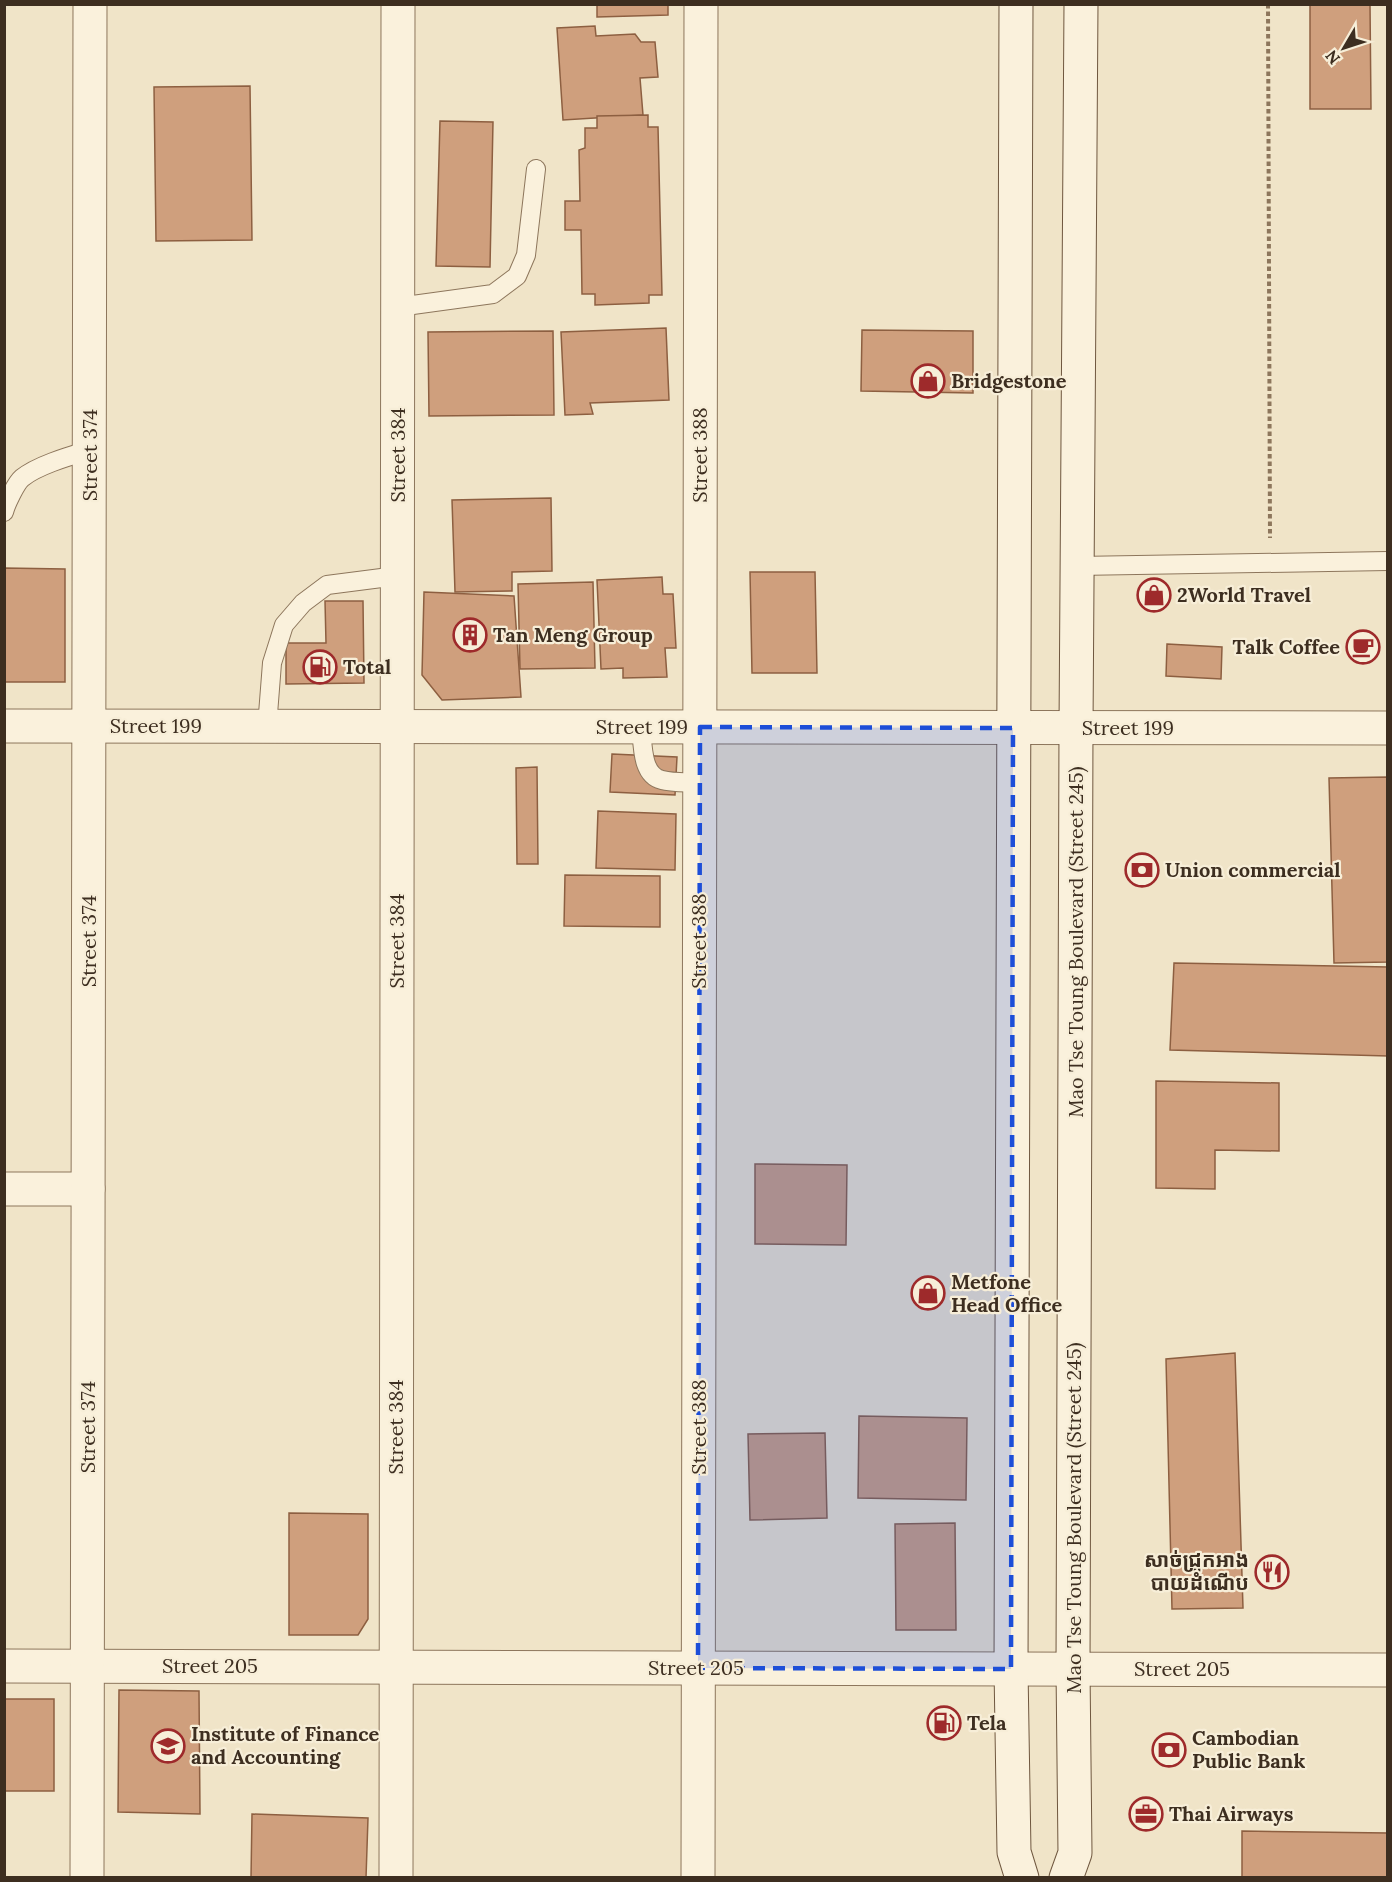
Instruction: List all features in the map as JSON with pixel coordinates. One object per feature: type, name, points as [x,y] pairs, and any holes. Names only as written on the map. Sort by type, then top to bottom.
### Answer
[{"type":"street","name":"Street 374","points":[[87,1878],[90,4]]},
{"type":"street","name":"Street 384","points":[[396,1878],[398,4]]},
{"type":"street","name":"Street 388","points":[[698,1878],[701,4]]},
{"type":"street","points":[[1016,4],[1011,1669],[1014,1852],[1022,1878]]},
{"type":"street","name":"Mao Tse Toung Boulevard (Street 245)","points":[[1066,1878],[1075,1853],[1073,1669],[1080,4]]},
{"type":"street","name":"Street 199","points":[[4,726],[1388,728]]},
{"type":"street","points":[[4,1189],[88,1189]]},
{"type":"street","name":"Street 205","points":[[4,1666],[1388,1670]]},
{"type":"lane","points":[[398,307],[493,294],[517,276],[526,255],[536,169]]},
{"type":"lane","points":[[4,512],[21,479],[54,462],[90,450]]},
{"type":"lane","points":[[1077,566],[1388,561]]},
{"type":"lane","points":[[267,726],[272,663],[284,625],[303,603],[327,585],[397,576]]},
{"type":"lane","points":[[641,727],[646,765],[651,774],[660,780],[700,783]]},
{"type":"path","points":[[1268,4],[1270,563]]},
{"type":"highlighted area","points":[[700,727],[1013,728],[1011,1669],[698,1668]]},
{"type":"building","points":[[597,4],[668,4],[668,15],[597,17]]},
{"type":"building","points":[[1310,4],[1370,4],[1371,109],[1310,109]]},
{"type":"building","points":[[595,26],[596,36],[635,34],[641,42],[655,42],[658,77],[640,78],[643,115],[563,120],[557,28]]},
{"type":"building","points":[[250,86],[252,240],[156,241],[154,87]]},
{"type":"building","points":[[648,115],[648,127],[658,127],[662,295],[649,295],[649,303],[595,305],[595,294],[582,294],[581,230],[565,230],[565,201],[580,201],[579,150],[585,148],[585,128],[597,128],[597,116]]},
{"type":"building","points":[[440,121],[493,122],[490,267],[436,266]]},
{"type":"building","points":[[666,328],[669,400],[590,403],[593,414],[565,415],[561,332]]},
{"type":"building","points":[[862,330],[973,331],[973,393],[861,391]]},
{"type":"building","points":[[553,331],[554,415],[429,416],[428,332]]},
{"type":"building","points":[[551,498],[552,571],[512,572],[512,591],[455,592],[452,500]]},
{"type":"building","points":[[4,568],[65,569],[65,682],[4,682]]},
{"type":"building","points":[[750,572],[815,572],[817,673],[752,673]]},
{"type":"building","points":[[662,577],[663,594],[673,594],[676,648],[665,648],[667,677],[623,678],[623,668],[601,669],[597,580]]},
{"type":"building","points":[[593,582],[595,668],[520,669],[518,584]]},
{"type":"building","name":"Tan Meng Group","points":[[424,592],[514,596],[521,697],[442,700],[422,675]]},
{"type":"building","points":[[325,601],[363,601],[364,683],[286,684],[286,643],[326,643]]},
{"type":"building","points":[[1167,644],[1222,647],[1221,679],[1166,676]]},
{"type":"building","points":[[612,754],[677,757],[675,795],[610,792]]},
{"type":"building","points":[[537,767],[538,864],[517,864],[516,768]]},
{"type":"building","points":[[1388,777],[1388,962],[1334,963],[1329,778]]},
{"type":"building","points":[[598,811],[676,814],[675,870],[596,868]]},
{"type":"building","points":[[565,875],[660,876],[660,927],[564,926]]},
{"type":"building","points":[[1174,963],[1388,967],[1388,1056],[1170,1050]]},
{"type":"building","points":[[1156,1081],[1279,1083],[1279,1151],[1215,1150],[1215,1189],[1156,1188]]},
{"type":"building","points":[[755,1164],[847,1165],[846,1245],[755,1244]]},
{"type":"building","points":[[1235,1353],[1243,1608],[1172,1609],[1166,1359]]},
{"type":"building","points":[[859,1416],[967,1418],[966,1500],[858,1498]]},
{"type":"building","points":[[825,1433],[827,1518],[750,1520],[748,1434]]},
{"type":"building","points":[[289,1513],[368,1514],[368,1619],[358,1635],[289,1635]]},
{"type":"building","points":[[955,1523],[956,1630],[896,1630],[895,1524]]},
{"type":"building","points":[[119,1690],[199,1691],[200,1814],[118,1812]]},
{"type":"building","points":[[4,1699],[54,1699],[54,1791],[4,1791]]},
{"type":"building","points":[[252,1814],[368,1818],[366,1878],[251,1878]]},
{"type":"building","points":[[1242,1831],[1388,1833],[1388,1878],[1242,1878]]},
{"type":"place","name":"Bridgestone","points":[[928,381]]},
{"type":"place","name":"2World Travel","points":[[1154,595]]},
{"type":"place","name":"Tan Meng Group","points":[[470,635]]},
{"type":"place","name":"Talk Coffee","points":[[1363,647]]},
{"type":"place","name":"Total","points":[[320,667]]},
{"type":"place","name":"Union commercial","points":[[1142,870]]},
{"type":"place","name":"Metfone Head Office","points":[[928,1293]]},
{"type":"place","name":"សាច់ជ្រូកអាង បាយដំណើប","points":[[1272,1572]]},
{"type":"place","name":"Tela","points":[[944,1723]]},
{"type":"place","name":"Institute of Finance and Accounting","points":[[168,1746]]},
{"type":"place","name":"Cambodian Public Bank","points":[[1169,1750]]},
{"type":"place","name":"Thai Airways","points":[[1146,1814]]}]
